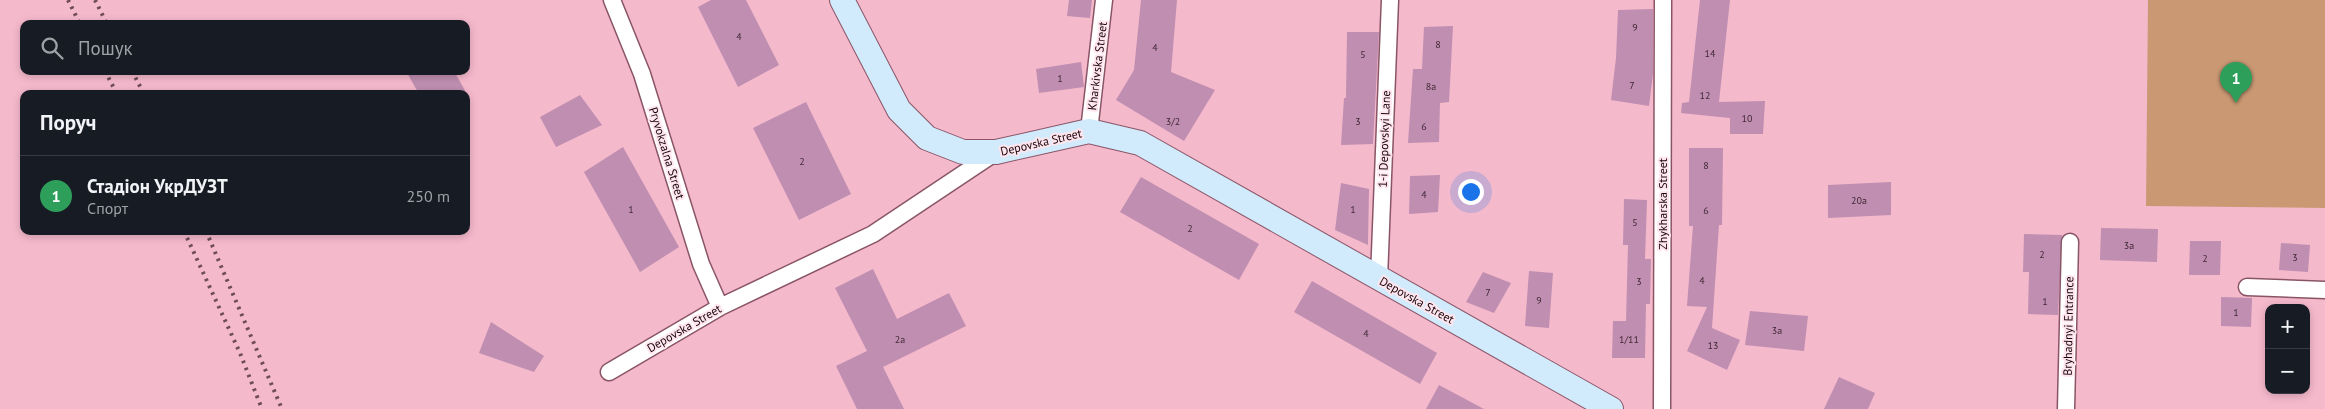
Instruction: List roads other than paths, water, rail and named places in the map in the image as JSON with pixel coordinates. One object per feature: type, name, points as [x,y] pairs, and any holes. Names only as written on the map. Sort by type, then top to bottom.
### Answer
[{"type":"main road","points":[[842,0],[899,110],[927,138],[963,152],[996,152]]},
{"type":"main road","name":"Depovska Street","points":[[996,152],[1089,131],[1140,143],[1611,409]]},
{"type":"street","name":"Pryvokzalna Street","points":[[612,0],[642,74],[701,264],[720,307]]},
{"type":"street","name":"Kharkivska Street","points":[[1089,131],[1104,0]]},
{"type":"street","name":"1-i Depovskyi Lane","points":[[1379,278],[1390,0]]},
{"type":"street","name":"Zhykharska Street","points":[[1662,409],[1663,0]]},
{"type":"street","name":"Depovska Street","points":[[609,372],[720,307],[873,234],[996,152]]},
{"type":"street","name":"Bryhadnyi Entrance","points":[[2066,409],[2070,242]]},
{"type":"street","points":[[2247,287],[2325,290]]},
{"type":"railway","points":[[68,0],[78,20]]},
{"type":"railway","points":[[95,0],[105,20]]},
{"type":"railway","points":[[107,75],[115,90]]},
{"type":"railway","points":[[134,75],[142,90]]},
{"type":"railway","points":[[186,235],[240,353],[262,409]]},
{"type":"railway","points":[[208,235],[282,409]]},
{"type":"place","name":"Стадіон УкрДУЗТ","points":[[2236,103]]}]
